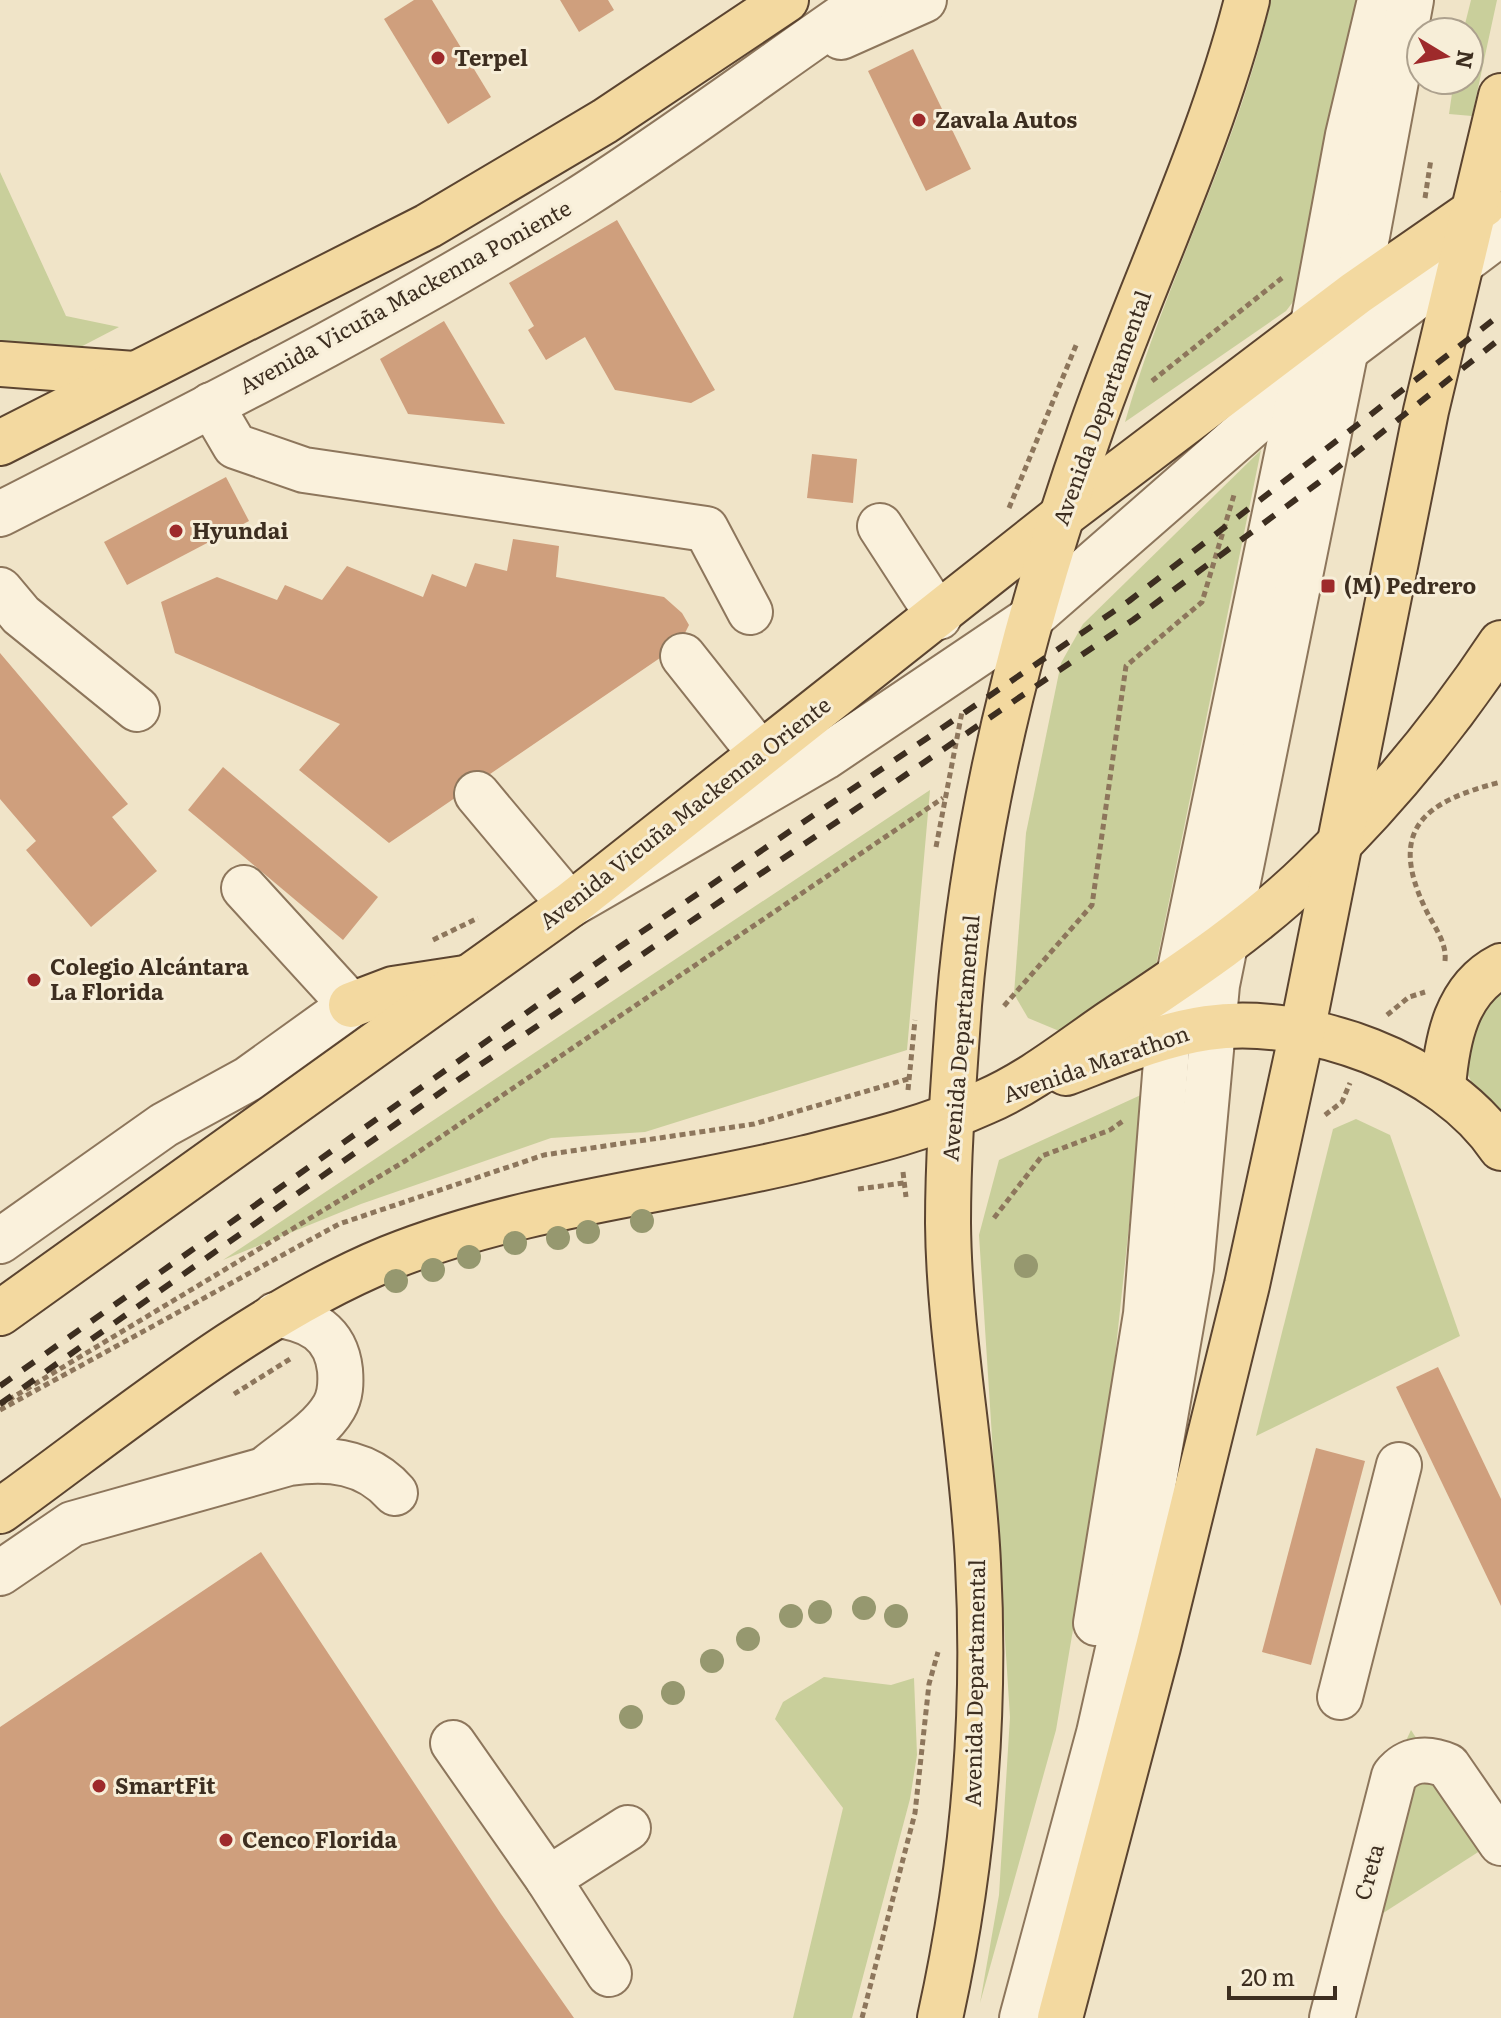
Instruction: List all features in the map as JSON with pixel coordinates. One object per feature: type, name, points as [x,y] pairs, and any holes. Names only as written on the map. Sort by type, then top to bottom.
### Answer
[{"type":"main road","points":[[0,443],[428,226],[605,121],[786,0]]},
{"type":"main road","name":"Avenida Departamental","points":[[940,2018],[962,1908],[971,1833],[980,1669],[973,1490],[948,1225],[971,1108],[959,1005],[968,931],[995,767],[1030,619],[1091,429],[1215,111],[1247,0]]},
{"type":"main road","points":[[1060,2018],[1203,1469],[1283,1124],[1426,411],[1461,263],[1492,212],[1501,96]]},
{"type":"main road","name":"Avenida Vicuña Mackenna Oriente","points":[[0,1313],[570,905],[760,753],[939,617],[1062,516],[1328,338],[1356,293],[1492,212]]},
{"type":"main road","points":[[0,364],[134,374]]},
{"type":"main road","points":[[0,1511],[275,1315],[386,1260],[479,1226],[586,1200],[774,1165],[971,1108],[1179,975],[1284,897],[1339,843],[1438,733],[1501,643]]},
{"type":"main road","points":[[1443,1086],[1448,1046],[1459,1010],[1477,982],[1501,966]]},
{"type":"main road","points":[[351,1005],[393,989],[469,978]]},
{"type":"main road","name":"Avenida Marathon","points":[[971,1108],[1168,1037],[1211,1027],[1236,1026],[1302,1032],[1365,1050],[1443,1086],[1473,1112],[1501,1148]]},
{"type":"main road","points":[[0,1468],[62,1466]]},
{"type":"street","name":"Avenida Vicuña Mackenna Poniente","points":[[0,514],[385,313],[527,231],[793,54],[867,0]]},
{"type":"street","name":"Avenida Vicuña Mackenna Poniente","points":[[793,54],[924,0]]},
{"type":"street","points":[[1022,2018],[1099,1733],[1149,1508],[1191,1268],[1211,1027],[1328,338],[1348,135],[1380,0]]},
{"type":"street","points":[[1356,293],[1411,0]]},
{"type":"street","points":[[1003,2018],[1066,1789],[1090,1682],[1146,1314],[1168,1037],[1302,383],[1328,338],[1461,263]]},
{"type":"street","points":[[477,794],[570,905],[825,757],[1030,619],[1302,383]]},
{"type":"street","points":[[211,405],[235,446],[304,470],[706,529],[750,612]]},
{"type":"street","points":[[880,526],[939,617]]},
{"type":"street","points":[[0,590],[21,615],[137,709]]},
{"type":"street","points":[[683,656],[760,753]]},
{"type":"street","points":[[0,1241],[164,1125],[248,1079],[351,1005],[244,888]]},
{"type":"street","points":[[266,1468],[333,1410],[341,1384],[339,1359],[328,1336],[307,1321],[275,1315]]},
{"type":"street","points":[[0,1573],[72,1524],[266,1468],[309,1460],[344,1462],[373,1473],[395,1493]]},
{"type":"street","points":[[1340,1697],[1399,1465]]},
{"type":"street","points":[[453,1743],[548,1879],[609,1974]]},
{"type":"street","name":"Creta","points":[[1336,2014],[1394,1776],[1408,1763],[1426,1760],[1441,1763],[1454,1771],[1501,1843]]},
{"type":"street","points":[[548,1879],[628,1828]]},
{"type":"path","points":[[1280,291],[1283,277]]},
{"type":"path","points":[[1004,1006],[1092,905],[1126,666],[1202,602],[1237,485]]},
{"type":"path","points":[[1445,967],[1443,941],[1424,907],[1411,872],[1411,842],[1417,826],[1442,801],[1461,792],[1501,782]]},
{"type":"path","points":[[0,1405],[405,1161],[944,797]]},
{"type":"path","points":[[1283,1124],[1314,1123],[1342,1102],[1380,1022],[1409,997],[1430,989]]},
{"type":"path","points":[[754,1124],[908,1079]]},
{"type":"path","points":[[994,1218],[1042,1156],[1110,1130],[1136,1113]]},
{"type":"path","points":[[848,1191],[904,1183]]},
{"type":"path","points":[[862,2018],[915,1813],[929,1684],[938,1651]]},
{"type":"green space","points":[[1271,0],[1370,0],[1312,277],[1286,311],[1125,422],[1160,316],[1240,109]]},
{"type":"green space","points":[[1471,0],[1497,0],[1485,56],[1485,16],[1467,16]]},
{"type":"green space","points":[[1452,96],[1476,96],[1472,116],[1449,114]]},
{"type":"green space","points":[[0,172],[66,316],[119,327],[69,353],[0,346]]},
{"type":"green space","points":[[1261,450],[1155,970],[1064,1033],[1028,1018],[1014,994],[1026,833],[1061,663],[1083,624]]},
{"type":"green space","points":[[930,790],[907,1050],[645,1132],[551,1138],[361,1204],[223,1260]]},
{"type":"green space","points":[[1501,985],[1501,1117],[1473,1085],[1461,1061],[1474,1013]]},
{"type":"green space","points":[[1143,1094],[1108,1423],[1056,1730],[980,2003],[999,1895],[1010,1717],[979,1235],[999,1160]]},
{"type":"green space","points":[[1356,1119],[1390,1135],[1460,1336],[1256,1436],[1333,1129]]},
{"type":"green space","points":[[824,1677],[891,1685],[914,1678],[917,1755],[910,1799],[852,2018],[793,2018],[843,1808],[775,1719],[783,1702]]},
{"type":"green space","points":[[1411,1730],[1486,1847],[1363,1926],[1381,1794]]},
{"type":"building","name":"Terpel","points":[[414,0],[432,0],[491,97],[448,124],[384,19]]},
{"type":"building","points":[[560,0],[608,0],[614,10],[579,32]]},
{"type":"building","name":"Zavala Autos","points":[[913,49],[971,169],[926,191],[868,71]]},
{"type":"building","points":[[617,220],[715,390],[691,403],[615,390],[585,337],[546,360],[528,330],[534,326],[509,283]]},
{"type":"building","points":[[444,321],[505,424],[408,414],[380,359]]},
{"type":"building","points":[[812,454],[857,459],[853,503],[807,498]]},
{"type":"building","name":"Hyundai","points":[[226,477],[249,521],[127,585],[104,542]]},
{"type":"building","points":[[513,539],[559,546],[556,577],[664,597],[682,613],[689,625],[679,645],[389,843],[299,770],[340,724],[175,653],[161,602],[217,577],[277,600],[285,585],[322,600],[347,566],[423,597],[432,574],[466,587],[475,563],[507,571]]},
{"type":"building","points":[[0,653],[128,804],[112,817],[157,871],[91,927],[26,850],[36,841],[0,799]]},
{"type":"building","points":[[223,767],[378,897],[343,940],[188,810]]},
{"type":"building","points":[[1438,1367],[1501,1499],[1501,1606],[1396,1387]]},
{"type":"building","points":[[1316,1448],[1365,1461],[1311,1665],[1262,1652]]},
{"type":"building","name":"Cenco Florida","points":[[261,1552],[501,1914],[574,2018],[0,2018],[0,1727]]},
{"type":"railway","points":[[0,1386],[618,948],[1129,601],[1501,314]]},
{"type":"railway","points":[[0,1404],[458,1080],[1133,620],[1318,483],[1501,338]]},
{"type":"place","name":"Terpel","points":[[438,58]]},
{"type":"place","name":"Zavala Autos","points":[[919,120]]},
{"type":"place","name":"Hyundai","points":[[176,531]]},
{"type":"place","name":"(M) Pedrero","points":[[1328,586]]},
{"type":"place","name":"Colegio Alcántara La Florida","points":[[34,980]]},
{"type":"place","name":"SmartFit","points":[[99,1786]]},
{"type":"place","name":"Cenco Florida","points":[[226,1840]]}]
